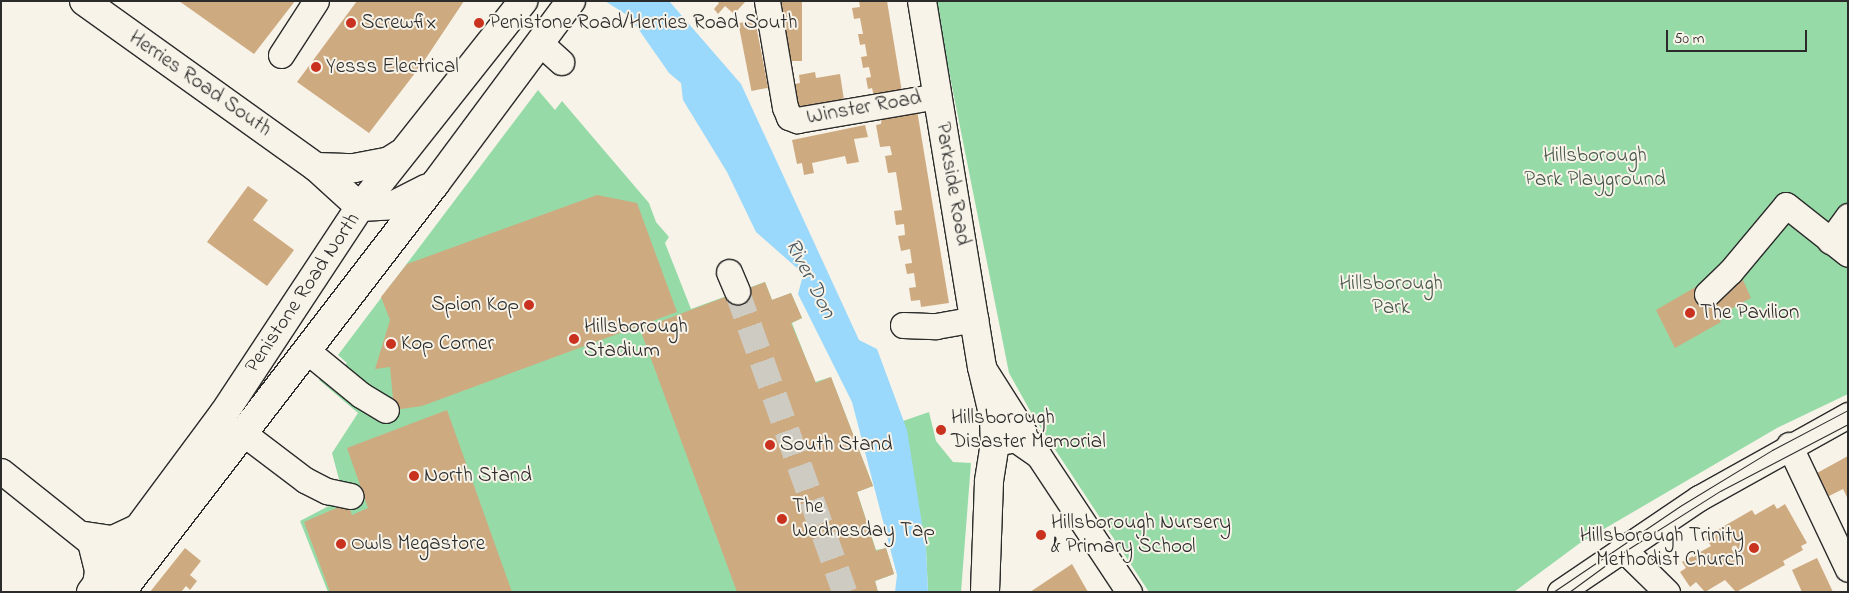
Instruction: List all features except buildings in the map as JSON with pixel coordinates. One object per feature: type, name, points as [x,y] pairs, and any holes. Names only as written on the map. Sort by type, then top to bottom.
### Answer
[{"type":"main road","name":"Penistone Road North","points":[[92,590],[145,522],[224,413],[360,207],[400,154],[523,1]]},
{"type":"main road","name":"Parkside Road","points":[[922,1],[982,367],[992,403],[989,463]]},
{"type":"main road","name":"Herries Road South","points":[[86,2],[316,167],[360,207]]},
{"type":"main road","name":"Penistone Road North","points":[[121,592],[435,184],[555,22]]},
{"type":"main road","points":[[316,167],[354,168],[388,161],[400,154]]},
{"type":"main road","points":[[360,207],[394,205],[435,184]]},
{"type":"main road","points":[[985,592],[989,463]]},
{"type":"street","points":[[281,55],[316,1]]},
{"type":"street","name":"Winster Road","points":[[766,1],[785,107],[790,117],[797,120],[937,96]]},
{"type":"street","points":[[555,22],[561,62]]},
{"type":"street","points":[[1707,294],[1730,272],[1786,205],[1839,247],[1848,216]]},
{"type":"street","points":[[903,325],[936,326],[975,319]]},
{"type":"street","points":[[306,350],[361,394],[386,410]]},
{"type":"street","name":"Parkside Road","points":[[982,367],[1129,592]]},
{"type":"street","points":[[1560,592],[1622,548],[1789,445],[1848,415]]},
{"type":"street","points":[[243,433],[305,480],[327,491],[350,496]]},
{"type":"street","name":"Parkside Road","points":[[989,463],[1015,439],[1039,456]]},
{"type":"street","points":[[1789,445],[1848,569]]},
{"type":"street","points":[[1,471],[83,534],[90,542],[97,571],[92,590]]},
{"type":"street","points":[[83,534],[112,538],[145,522]]},
{"type":"street","points":[[1622,548],[1667,592]]},
{"type":"green space","name":"Hillsborough Park","points":[[935,1],[1848,1],[1848,394],[1777,428],[1580,543],[1514,592],[1149,592],[1033,416],[1009,373]]},
{"type":"green space","name":"Hillsborough Stadium","points":[[538,90],[555,110],[562,101],[649,203],[656,222],[669,237],[665,243],[691,309],[765,282],[772,300],[791,293],[802,318],[792,323],[815,382],[831,377],[873,486],[857,492],[876,550],[886,548],[894,574],[875,581],[878,592],[328,592],[300,521],[344,498],[332,453],[358,413],[319,380],[324,373],[334,380],[347,363],[338,355]]},
{"type":"green space","points":[[929,412],[936,441],[953,462],[971,463],[961,592],[928,592],[926,549],[903,421]]},
{"type":"water","name":"River Don","points":[[605,1],[669,1],[741,84],[859,340],[877,349],[907,430],[926,549],[928,592],[895,592],[897,575],[852,402],[798,294],[802,279],[798,269],[756,232],[727,172],[683,100],[681,83],[669,73],[630,17]]},
{"type":"tunnel","points":[[737,291],[845,592]]},
{"type":"tram line","points":[[1553,592],[1680,506],[1772,450],[1848,410]]},
{"type":"tram line","points":[[1569,592],[1625,551],[1720,491],[1848,424]]},
{"type":"place","name":"Screwfix","points":[[351,23]]},
{"type":"place","name":"Penistone Road/Herries Road South","points":[[479,23]]},
{"type":"place","name":"Yesss Electrical","points":[[316,67]]},
{"type":"place","name":"Spion Kop","points":[[529,305]]},
{"type":"place","name":"The Pavilion","points":[[1690,313]]},
{"type":"place","name":"Hillsborough Stadium","points":[[574,339]]},
{"type":"place","name":"Kop Corner","points":[[391,344]]},
{"type":"place","name":"Hillsborough Disaster Memorial","points":[[941,430]]},
{"type":"place","name":"South Stand","points":[[770,445]]},
{"type":"place","name":"North Stand","points":[[414,476]]},
{"type":"place","name":"The Wednesday Tap","points":[[782,519]]},
{"type":"place","name":"Hillsborough Nursery & Primary School","points":[[1041,535]]},
{"type":"place","name":"Owls Megastore","points":[[341,544]]},
{"type":"place","name":"Hillsborough Trinity Methodist Church","points":[[1754,548]]},
{"type":"park label","name":"Hillsborough Park Playground","points":[[1595,168]]}]
